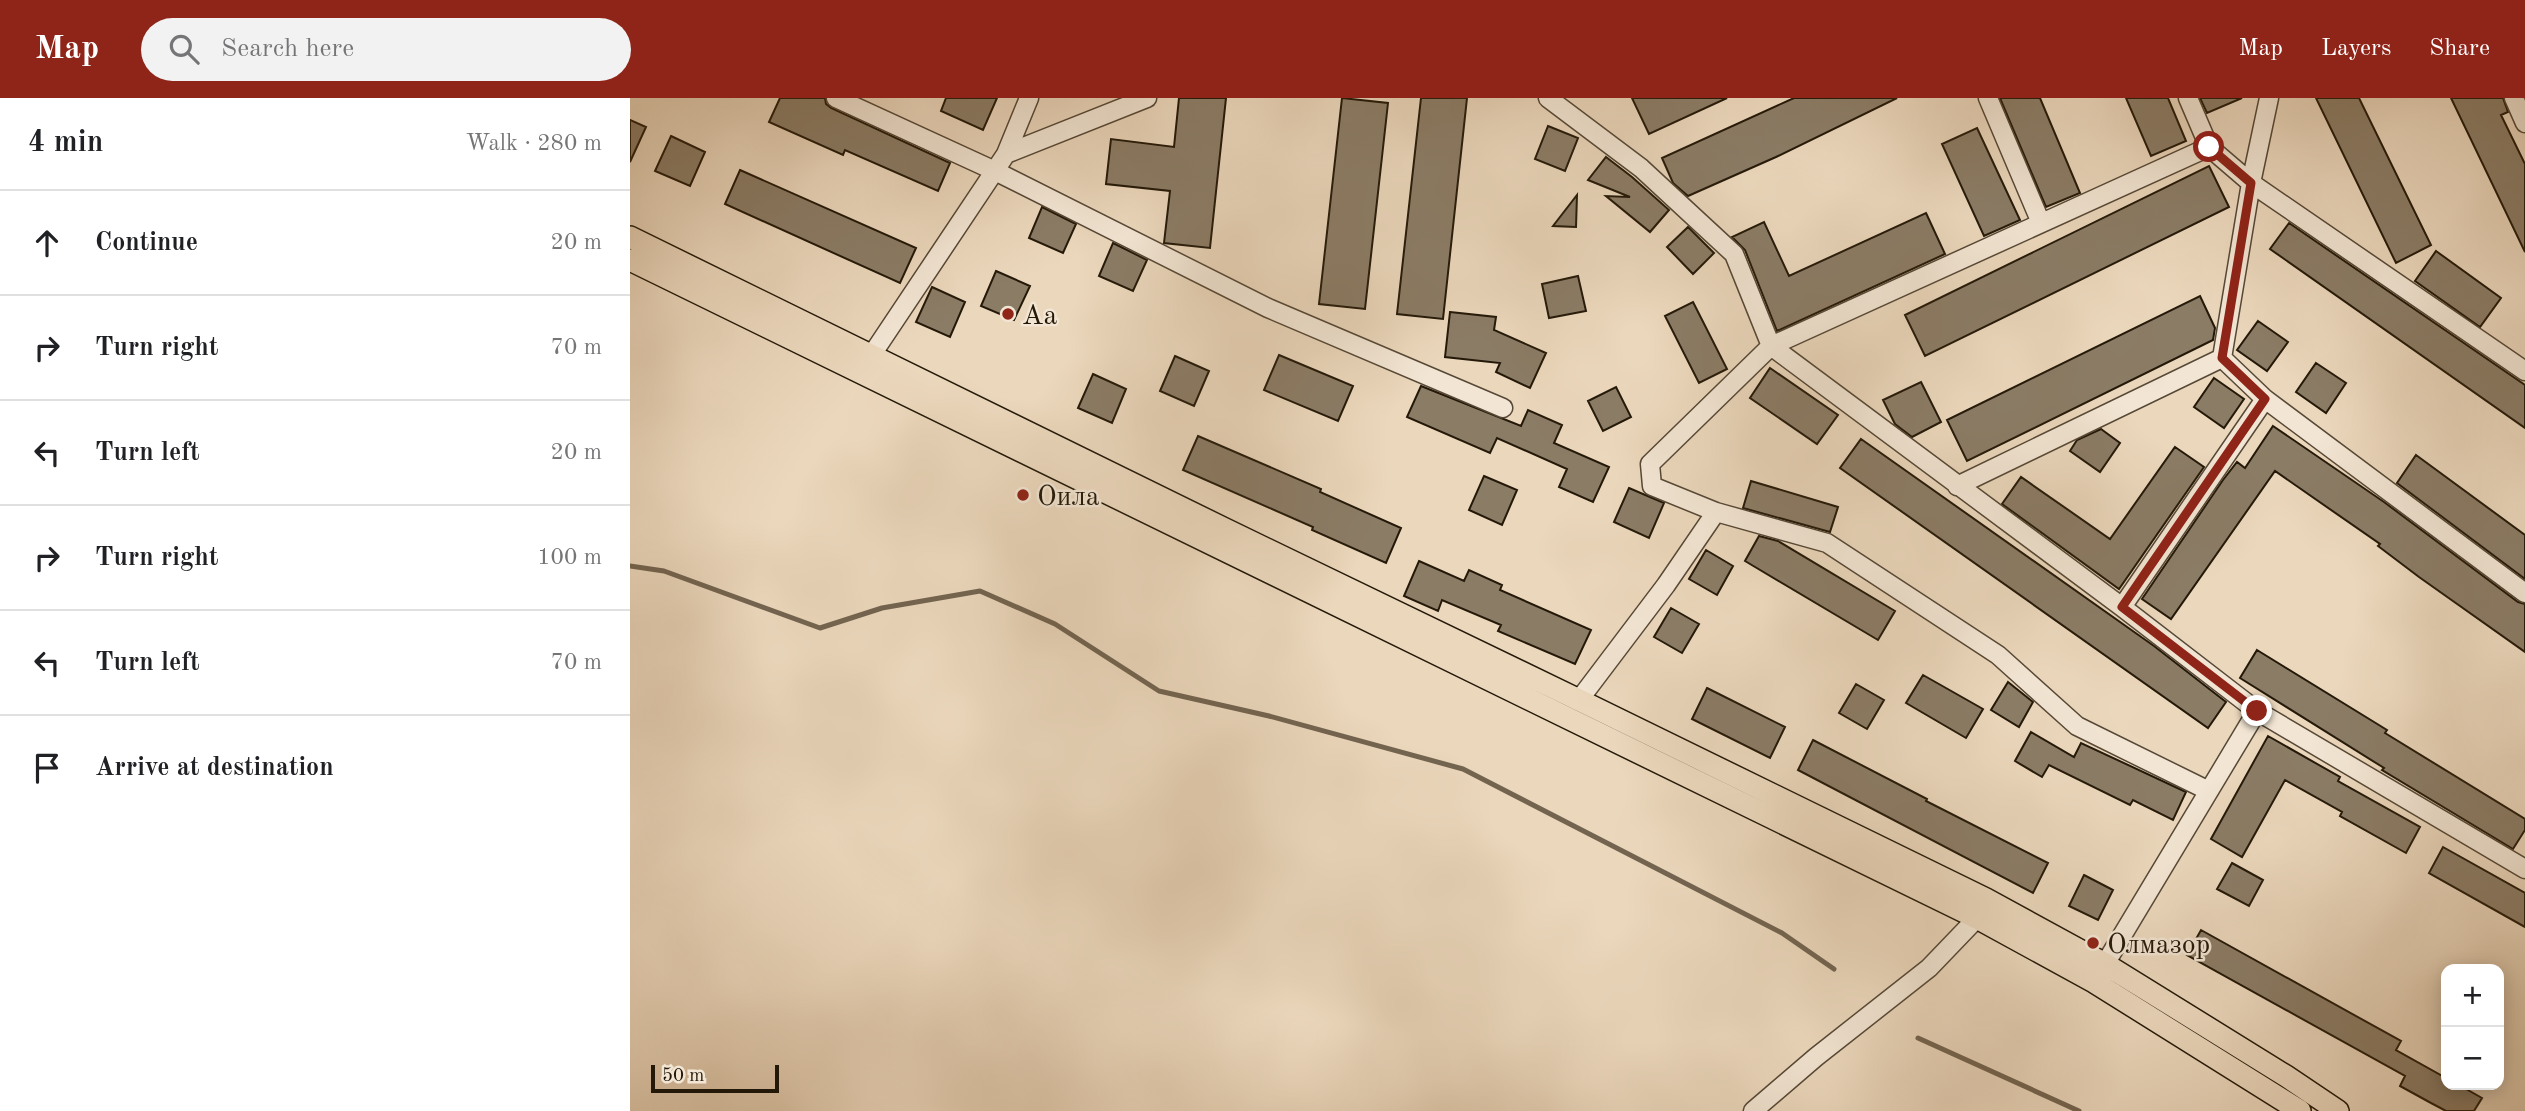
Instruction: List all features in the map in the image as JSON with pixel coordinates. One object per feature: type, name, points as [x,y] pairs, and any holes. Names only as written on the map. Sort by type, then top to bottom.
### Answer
[{"type":"main road","points":[[630,237],[1986,899],[2105,964],[2286,1076],[2337,1111]]},
{"type":"main road","points":[[630,260],[1976,918],[2094,982],[2300,1111]]},
{"type":"street","points":[[836,98],[995,171],[1268,308],[1503,408]]},
{"type":"street","points":[[872,356],[1006,154],[1030,98]]},
{"type":"street","points":[[1006,154],[1147,98]]},
{"type":"street","points":[[1548,98],[1641,167],[1734,254],[1771,346],[2257,711],[2525,869]]},
{"type":"street","points":[[1988,98],[2041,223]]},
{"type":"street","points":[[2188,98],[2209,147],[2251,183],[2525,371]]},
{"type":"street","points":[[2222,358],[2251,183],[2269,98]]},
{"type":"street","points":[[2514,98],[2525,122]]},
{"type":"street","points":[[2209,147],[1771,346],[1650,464],[1653,486],[1716,512],[1827,543],[1998,655],[2077,726],[2209,791]]},
{"type":"street","points":[[1957,486],[2222,358]]},
{"type":"street","points":[[2222,358],[2265,399],[2525,593]]},
{"type":"street","points":[[2122,607],[2265,399]]},
{"type":"street","points":[[1579,699],[1666,585],[1716,512]]},
{"type":"street","points":[[2105,964],[2257,711]]},
{"type":"street","points":[[1752,1111],[1929,968],[1976,918]]},
{"type":"building","points":[[780,98],[825,98],[826,104],[831,108],[950,163],[938,191],[845,150],[843,155],[769,122]]},
{"type":"building","points":[[946,98],[997,98],[983,130],[941,111]]},
{"type":"building","points":[[1179,98],[1226,98],[1210,248],[1164,243],[1170,191],[1106,184],[1111,139],[1174,147]]},
{"type":"building","points":[[1342,98],[1388,103],[1365,309],[1319,304]]},
{"type":"building","points":[[1421,98],[1467,98],[1443,319],[1397,314]]},
{"type":"building","points":[[1632,98],[1727,98],[1649,134]]},
{"type":"building","points":[[1794,98],[1897,98],[1688,196],[1673,183],[1662,158]]},
{"type":"building","points":[[2000,98],[2040,98],[2080,193],[2046,207]]},
{"type":"building","points":[[2126,98],[2168,98],[2186,141],[2151,156]]},
{"type":"building","points":[[2200,98],[2242,98],[2207,113]]},
{"type":"building","points":[[2316,98],[2359,98],[2431,245],[2396,263]]},
{"type":"building","points":[[2451,98],[2503,98],[2508,112],[2501,115],[2525,164],[2525,252]]},
{"type":"building","points":[[630,120],[646,127],[630,162]]},
{"type":"building","points":[[1548,126],[1578,138],[1565,171],[1535,159]]},
{"type":"building","points":[[1977,128],[2020,220],[1984,236],[1942,144]]},
{"type":"building","points":[[671,136],[705,152],[690,186],[655,171]]},
{"type":"building","points":[[1606,157],[1669,210],[1650,232],[1606,196],[1630,197],[1588,180]]},
{"type":"building","points":[[2209,166],[2229,207],[1925,356],[1905,315]]},
{"type":"building","points":[[740,170],[916,248],[900,283],[725,204]]},
{"type":"building","points":[[1577,195],[1576,227],[1553,226]]},
{"type":"building","points":[[1042,207],[1076,224],[1063,253],[1029,238]]},
{"type":"building","points":[[1926,213],[1945,254],[1777,331],[1745,250],[1732,237],[1764,222],[1789,276]]},
{"type":"building","points":[[2289,223],[2525,385],[2525,428],[2270,249]]},
{"type":"building","points":[[1688,227],[1714,253],[1693,274],[1667,247]]},
{"type":"building","points":[[1113,243],[1147,260],[1133,291],[1099,276]]},
{"type":"building","points":[[2436,251],[2501,298],[2480,327],[2415,281]]},
{"type":"building","points":[[996,271],[1030,286],[1014,320],[981,306]]},
{"type":"building","points":[[1578,276],[1586,311],[1549,318],[1542,284]]},
{"type":"building","points":[[932,287],[965,302],[950,337],[916,322]]},
{"type":"building","points":[[2200,296],[2215,328],[2213,340],[1967,461],[1947,420]]},
{"type":"building","points":[[1693,302],[1727,369],[1699,383],[1665,316]]},
{"type":"building","points":[[1450,312],[1496,317],[1494,330],[1546,353],[1530,388],[1496,372],[1500,363],[1445,357]]},
{"type":"building","points":[[2258,321],[2288,342],[2267,371],[2237,350]]},
{"type":"building","points":[[1279,355],[1353,386],[1338,421],[1264,390]]},
{"type":"building","points":[[1175,356],[1209,371],[1194,406],[1160,391]]},
{"type":"building","points":[[2316,363],[2346,383],[2326,413],[2296,392]]},
{"type":"building","points":[[1770,368],[1838,415],[1817,444],[1750,398]]},
{"type":"building","points":[[1093,374],[1126,389],[1112,423],[1078,408]]},
{"type":"building","points":[[2214,378],[2244,399],[2224,428],[2194,407]]},
{"type":"building","points":[[1921,382],[1941,422],[1912,437],[1895,424],[1883,400]]},
{"type":"building","points":[[1421,386],[1521,426],[1528,410],[1562,425],[1554,443],[1609,467],[1593,502],[1559,487],[1567,469],[1497,438],[1490,453],[1407,417]]},
{"type":"building","points":[[1616,387],[1631,417],[1603,431],[1588,401]]},
{"type":"building","points":[[2273,426],[2384,502],[2518,602],[2525,604],[2525,652],[2419,577],[2378,546],[2380,544],[2275,471],[2171,619],[2142,599],[2223,480],[2237,462],[2245,468]]},
{"type":"building","points":[[2101,429],[2120,443],[2100,472],[2070,451],[2077,440]]},
{"type":"building","points":[[1198,436],[1321,489],[1320,492],[1401,528],[1386,563],[1312,530],[1313,527],[1183,470]]},
{"type":"building","points":[[1861,439],[2154,646],[2226,702],[2208,728],[1840,468]]},
{"type":"building","points":[[2175,447],[2204,467],[2119,589],[2002,504],[2021,477],[2110,539]]},
{"type":"building","points":[[2416,455],[2525,535],[2525,579],[2397,483]]},
{"type":"building","points":[[1484,476],[1517,490],[1502,525],[1469,510]]},
{"type":"building","points":[[1751,481],[1838,507],[1830,532],[1743,508]]},
{"type":"building","points":[[1629,488],[1664,503],[1649,538],[1614,522]]},
{"type":"building","points":[[1759,536],[1778,541],[1895,611],[1878,640],[1745,561]]},
{"type":"building","points":[[1706,550],[1733,566],[1717,595],[1689,579]]},
{"type":"building","points":[[1419,561],[1464,581],[1469,570],[1502,585],[1500,590],[1591,630],[1575,664],[1498,631],[1501,625],[1442,600],[1438,611],[1404,596]]},
{"type":"building","points":[[1671,608],[1699,624],[1682,653],[1654,637]]},
{"type":"building","points":[[2257,650],[2525,819],[2525,830],[2513,849],[2382,770],[2384,768],[2240,678]]},
{"type":"building","points":[[1923,675],[1983,709],[1966,738],[1906,703]]},
{"type":"building","points":[[2008,682],[2033,702],[2019,727],[1991,710]]},
{"type":"building","points":[[1856,684],[1884,700],[1867,729],[1839,713]]},
{"type":"building","points":[[1707,688],[1785,727],[1770,758],[1692,719]]},
{"type":"building","points":[[2031,732],[2074,757],[2081,743],[2186,792],[2173,820],[2133,800],[2130,805],[2049,765],[2042,777],[2015,761]]},
{"type":"building","points":[[2268,736],[2340,777],[2338,781],[2420,827],[2406,853],[2340,816],[2342,812],[2285,780],[2242,857],[2211,839]]},
{"type":"building","points":[[1813,740],[2048,863],[2033,893],[1798,770]]},
{"type":"building","points":[[2443,847],[2525,893],[2525,927],[2429,873]]},
{"type":"building","points":[[2232,863],[2263,880],[2249,906],[2217,889]]},
{"type":"building","points":[[2084,875],[2113,890],[2098,920],[2069,906]]},
{"type":"building","points":[[2201,930],[2401,1041],[2396,1050],[2441,1075],[2441,1090],[2468,1090],[2482,1098],[2474,1111],[2446,1111],[2400,1086],[2405,1076],[2187,955]]},
{"type":"waterway","points":[[630,566],[664,571],[820,628],[882,608],[980,591],[1055,624],[1159,691],[1269,716],[1463,769],[1782,933],[1834,969]]},
{"type":"waterway","points":[[1918,1038],[2079,1111]]},
{"type":"place","name":"Аа","points":[[1008,314]]},
{"type":"place","name":"Оила","points":[[1023,495]]},
{"type":"place","name":"Олмазор","points":[[2093,943]]},
{"type":"route","points":[[2209,147],[2251,183],[2222,358],[2265,399],[2122,607],[2257,711]]}]
